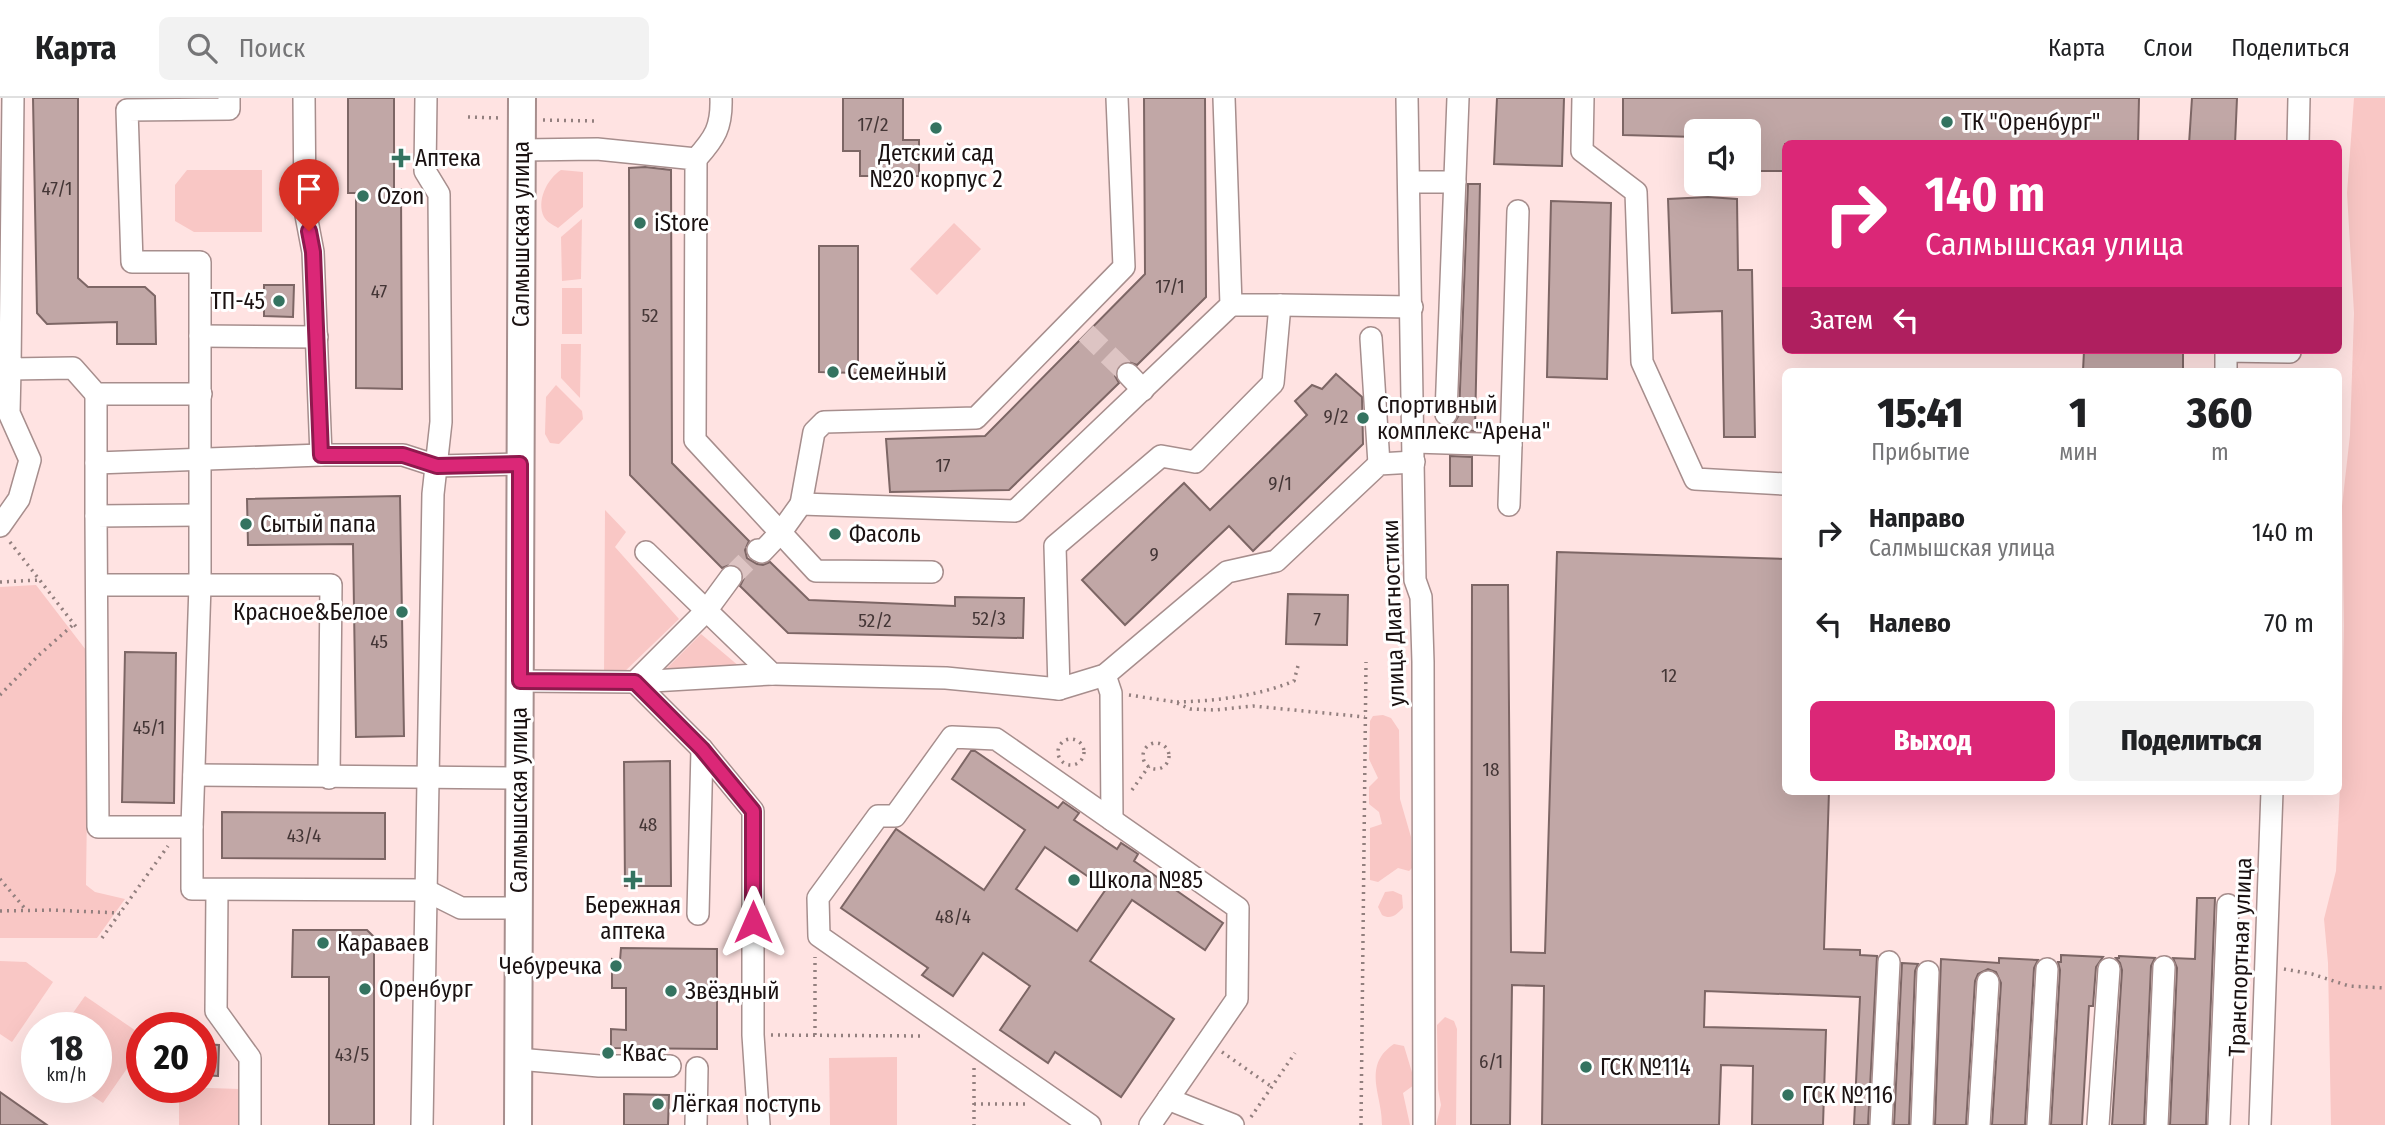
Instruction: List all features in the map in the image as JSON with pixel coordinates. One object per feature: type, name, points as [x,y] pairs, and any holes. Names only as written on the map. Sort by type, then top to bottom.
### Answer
[{"type":"main road","name":"Салмышская улица","points":[[518,1125],[522,98]]},
{"type":"street","points":[[4,532],[19,499],[30,460],[9,412],[5,369],[13,98]]},
{"type":"street","points":[[229,98],[229,109],[127,110],[132,262],[200,262],[200,584],[194,775],[187,827],[192,889],[425,890],[461,908],[519,908]]},
{"type":"street","points":[[304,98],[305,210],[313,252],[321,455]]},
{"type":"street","points":[[422,1125],[433,494],[441,422],[439,194],[425,171],[426,98]]},
{"type":"street","points":[[721,98],[722,117],[714,139],[696,159],[695,440],[816,571],[932,572]]},
{"type":"street","points":[[758,550],[762,552],[802,505],[814,432],[824,422],[976,418],[1079,326],[1124,267],[1117,98]]},
{"type":"street","points":[[1224,98],[1231,305]]},
{"type":"street","name":"улица Диагностики","points":[[1408,98],[1415,580],[1421,597],[1423,662],[1424,1125]]},
{"type":"street","points":[[1446,414],[1458,98]]},
{"type":"street","points":[[1583,98],[1583,151],[1636,192],[1642,362],[1695,478],[1782,484]]},
{"type":"street","points":[[2298,140],[2299,98]]},
{"type":"street","points":[[522,150],[597,149],[696,159]]},
{"type":"street","points":[[1409,181],[1455,181]]},
{"type":"street","points":[[1508,505],[1517,211]]},
{"type":"street","points":[[1059,689],[1055,546],[1160,457],[1195,462],[1273,383],[1280,304]]},
{"type":"street","points":[[802,505],[1015,511],[1231,305],[1412,307]]},
{"type":"street","points":[[200,336],[317,337]]},
{"type":"street","points":[[1371,338],[1379,464]]},
{"type":"street","points":[[2253,354],[2290,358]]},
{"type":"street","points":[[5,369],[73,368],[96,394],[99,827],[187,827]]},
{"type":"street","points":[[1128,374],[1143,390]]},
{"type":"street","points":[[96,394],[201,394]]},
{"type":"street","points":[[520,681],[635,682],[772,674],[946,678],[1059,689],[1108,684],[1227,572],[1276,561],[1379,464],[1414,452],[1511,446]]},
{"type":"street","points":[[96,463],[321,455],[403,455],[437,466],[520,464]]},
{"type":"street","points":[[96,516],[199,515]]},
{"type":"street","points":[[646,552],[772,674]]},
{"type":"street","points":[[635,682],[706,611],[731,577]]},
{"type":"street","points":[[97,585],[331,585],[330,778]]},
{"type":"street","points":[[635,682],[702,749],[753,811],[753,1035],[759,1125]]},
{"type":"street","points":[[1108,684],[1112,820]]},
{"type":"street","points":[[1090,1125],[818,936],[818,898],[878,816],[895,816],[952,737],[996,739],[1238,908],[1237,999],[1150,1125]]},
{"type":"street","points":[[698,914],[702,749]]},
{"type":"street","points":[[194,775],[519,778]]},
{"type":"street","name":"Транспортная улица","points":[[2260,1125],[2272,795]]},
{"type":"street","points":[[217,890],[216,1012],[250,1058],[250,1125]]},
{"type":"street","points":[[2219,1125],[2228,905]]},
{"type":"street","points":[[1881,1125],[1888,962]]},
{"type":"street","points":[[2157,1125],[2164,967]]},
{"type":"street","points":[[2038,1125],[2047,969]]},
{"type":"street","points":[[2098,1125],[2109,969]]},
{"type":"street","points":[[1922,1125],[1928,972]]},
{"type":"street","points":[[1979,1125],[1988,982]]},
{"type":"street","points":[[518,1059],[599,1066],[670,1066]]},
{"type":"street","points":[[696,1125],[697,1068]]},
{"type":"street","points":[[1168,1099],[1233,1125]]},
{"type":"path","points":[[4,532],[97,654]]},
{"type":"path","points":[[0,582],[40,580]]},
{"type":"path","points":[[0,695],[74,624]]},
{"type":"path","points":[[1175,702],[1211,701],[1271,691],[1294,681],[1299,662]]},
{"type":"path","points":[[1361,1125],[1366,663]]},
{"type":"path","points":[[1108,684],[1191,709],[1215,710],[1253,706],[1365,717]]},
{"type":"path","points":[[1065,741],[1077,741],[1083,747],[1083,756],[1078,763],[1066,764],[1060,758],[1059,751],[1065,741]]},
{"type":"path","points":[[1150,745],[1162,745],[1168,751],[1169,760],[1164,766],[1155,768],[1145,762],[1144,754],[1150,745]]},
{"type":"path","points":[[102,938],[187,827]]},
{"type":"path","points":[[0,879],[27,911]]},
{"type":"path","points":[[0,911],[120,913]]},
{"type":"path","points":[[815,1035],[815,946],[818,936]]},
{"type":"path","points":[[2266,965],[2312,974],[2349,986],[2385,988]]},
{"type":"path","points":[[753,1035],[968,1040],[974,1125]]},
{"type":"path","points":[[1207,1042],[1272,1087]]},
{"type":"path","points":[[1246,1125],[1295,1053]]},
{"type":"path","points":[[974,1104],[1061,1105]]},
{"type":"shaded area","points":[[2354,98],[2385,98],[2385,1125],[2331,1125],[2328,963],[2324,919],[2336,871],[2340,795],[2342,795],[2342,506],[2350,435],[2354,313],[2347,193]]},
{"type":"shaded area","points":[[187,170],[262,170],[262,232],[194,232],[175,221],[175,185]]},
{"type":"shaded area","points":[[561,170],[583,172],[583,207],[558,228],[544,217],[541,204],[547,185]]},
{"type":"shaded area","points":[[582,219],[581,279],[562,281],[561,237]]},
{"type":"shaded area","points":[[954,223],[981,249],[937,295],[910,269]]},
{"type":"shaded area","points":[[562,288],[582,288],[582,334],[562,334]]},
{"type":"shaded area","points":[[561,344],[581,344],[580,398],[561,378]]},
{"type":"shaded area","points":[[556,385],[582,411],[583,419],[559,444],[550,443],[545,434],[546,397]]},
{"type":"shaded area","points":[[605,510],[626,532],[615,547],[679,619],[622,674],[604,676]]},
{"type":"shaded area","points":[[36,585],[89,654],[86,885],[95,892],[125,899],[97,938],[0,938],[0,587]]},
{"type":"shaded area","points":[[701,634],[740,667],[666,669]]},
{"type":"shaded area","points":[[1373,716],[1391,718],[1399,730],[1400,799],[1411,837],[1412,868],[1409,871],[1398,868],[1378,882],[1370,880],[1370,828],[1382,824],[1379,812],[1369,804],[1369,787],[1378,778],[1369,759],[1370,721]]},
{"type":"shaded area","points":[[1393,891],[1402,895],[1403,908],[1388,917],[1382,915],[1378,907],[1385,892]]},
{"type":"shaded area","points":[[0,961],[26,962],[53,982],[32,1012],[21,1012],[21,1029],[12,1042],[0,1034]]},
{"type":"shaded area","points":[[85,996],[108,1012],[74,1012]]},
{"type":"shaded area","points":[[112,1014],[126,1024],[126,1070],[112,1090]]},
{"type":"shaded area","points":[[1445,1017],[1454,1021],[1457,1029],[1456,1125],[1436,1125],[1441,1105],[1438,1089],[1437,1025]]},
{"type":"shaded area","points":[[1394,1044],[1404,1046],[1414,1079],[1414,1085],[1403,1093],[1410,1125],[1382,1125],[1376,1072],[1378,1062]]},
{"type":"shaded area","points":[[897,1057],[897,1125],[830,1125],[829,1058]]},
{"type":"shaded area","points":[[217,1088],[240,1089],[239,1125],[179,1125],[179,1103],[217,1103]]},
{"type":"building","points":[[33,98],[78,98],[78,278],[88,287],[145,287],[155,296],[156,344],[117,344],[117,322],[47,324],[37,313]]},
{"type":"building","points":[[348,98],[394,98],[394,189],[401,189],[402,389],[356,388],[356,193],[348,193]]},
{"type":"building","points":[[843,98],[903,98],[903,140],[919,140],[919,176],[860,176],[860,151],[843,151]]},
{"type":"building","points":[[1144,98],[1205,98],[1206,297],[1137,365],[1126,361],[1119,365],[1115,376],[1119,383],[1009,490],[890,492],[886,439],[985,436],[1145,274]]},
{"type":"building","points":[[1497,98],[1564,98],[1562,166],[1494,164]]},
{"type":"building","name":"ТК \"Оренбург\"","points":[[1623,98],[2139,98],[2138,140],[1782,140],[1782,171],[1761,171],[1761,119],[1684,119],[1684,137],[1623,135]]},
{"type":"building","points":[[2192,98],[2237,98],[2235,140],[2189,140]]},
{"type":"building","points":[[629,168],[671,170],[672,463],[749,541],[745,550],[747,558],[757,564],[770,562],[809,600],[955,606],[955,597],[1024,598],[1023,638],[788,633],[740,586],[744,578],[739,567],[732,564],[722,568],[630,475]]},
{"type":"building","points":[[1468,184],[1480,184],[1475,431],[1453,430],[1459,415]]},
{"type":"building","points":[[1668,199],[1737,199],[1738,270],[1752,270],[1755,437],[1724,437],[1722,311],[1672,313]]},
{"type":"building","points":[[1551,201],[1611,203],[1607,379],[1547,377]]},
{"type":"building","points":[[819,246],[858,246],[858,373],[819,372]]},
{"type":"building","name":"ТП-45","points":[[264,285],[294,285],[293,317],[264,316]]},
{"type":"building","points":[[2084,354],[2183,354],[2183,368],[2083,368]]},
{"type":"building","points":[[1336,374],[1362,397],[1363,444],[1253,551],[1229,526],[1125,625],[1082,580],[1184,483],[1210,510],[1307,415],[1295,401],[1312,385],[1322,389]]},
{"type":"building","points":[[1450,456],[1472,457],[1472,486],[1450,486]]},
{"type":"building","points":[[400,496],[404,736],[356,737],[353,544],[248,545],[247,499]]},
{"type":"building","points":[[1557,552],[1782,559],[1782,795],[1829,795],[1824,949],[1860,950],[1860,955],[1877,956],[1868,1125],[1854,1125],[1860,997],[1705,991],[1704,1027],[1826,1030],[1823,1125],[1752,1125],[1753,1066],[1721,1065],[1719,1125],[1542,1125],[1544,986],[1512,985],[1510,1125],[1471,1125],[1472,585],[1508,585],[1511,952],[1545,953]]},
{"type":"building","points":[[1288,594],[1348,595],[1347,645],[1286,644]]},
{"type":"building","points":[[125,652],[176,653],[174,803],[122,802]]},
{"type":"building","points":[[971,751],[975,751],[1058,808],[1063,802],[1079,813],[1074,820],[1117,849],[1121,843],[1138,854],[1134,861],[1223,923],[1205,950],[1132,900],[1090,961],[1174,1019],[1121,1097],[1055,1052],[1048,1063],[1000,1030],[1030,986],[983,953],[953,996],[922,975],[928,968],[841,908],[896,829],[984,890],[1025,830],[952,779]],"holes":[[[1045,847],[1106,889],[1077,931],[1016,889]]]},
{"type":"building","points":[[670,761],[671,886],[625,886],[624,762]]},
{"type":"building","points":[[222,812],[385,813],[385,859],[222,858]]},
{"type":"building","points":[[2197,898],[2215,898],[2206,1125],[2170,1125],[2177,968],[2173,958],[2195,959]]},
{"type":"building","points":[[293,930],[367,930],[374,937],[374,1125],[329,1125],[329,977],[292,977]]},
{"type":"building","name":"Звёздный","points":[[621,948],[717,949],[717,1049],[611,1048],[611,1029],[626,1030],[626,988],[612,988],[612,959],[620,960]]},
{"type":"building","points":[[2061,955],[2103,957],[2096,967],[2093,1006],[2089,1006],[2082,1125],[2051,1125],[2060,970],[2058,962],[2061,962]]},
{"type":"building","points":[[1999,958],[2038,960],[2034,968],[2025,1125],[1992,1125],[2001,983],[1996,972],[1988,969],[1978,974],[1975,981],[1966,1125],[1935,1125],[1941,959],[1999,963]]},
{"type":"building","points":[[2116,958],[2155,958],[2151,966],[2144,1125],[2112,1125],[2122,970]]},
{"type":"building","points":[[1902,963],[1918,964],[1915,971],[1909,1125],[1894,1125]]},
{"type":"building","points":[[217,1045],[219,1045],[217,1076]]},
{"type":"building","points":[[0,1092],[47,1125],[0,1125]]},
{"type":"building","points":[[624,1094],[669,1095],[668,1125],[624,1125]]},
{"type":"tunnel","points":[[1086,333],[1128,374]]},
{"type":"tunnel","points":[[731,577],[758,550]]},
{"type":"place","name":"ТК \"Оренбург\"","points":[[1947,122]]},
{"type":"place","name":"Детский сад №20 корпус 2","points":[[936,128]]},
{"type":"place","name":"Аптека","points":[[401,158]]},
{"type":"place","name":"Ozon","points":[[363,196]]},
{"type":"place","name":"iStore","points":[[640,223]]},
{"type":"place","name":"ТП-45","points":[[279,301]]},
{"type":"place","name":"Семейный","points":[[833,372]]},
{"type":"place","name":"Спортивный комплекс \"Арена\"","points":[[1363,418]]},
{"type":"place","name":"Сытый папа","points":[[246,524]]},
{"type":"place","name":"Фасоль","points":[[835,534]]},
{"type":"place","name":"Красное&Белое","points":[[402,612]]},
{"type":"place","name":"Бережная аптека","points":[[633,880]]},
{"type":"place","name":"Школа №85","points":[[1074,880]]},
{"type":"place","name":"Караваев","points":[[323,943]]},
{"type":"place","name":"Чебуречка","points":[[616,966]]},
{"type":"place","name":"Оренбург","points":[[365,989]]},
{"type":"place","name":"Звёздный","points":[[671,991]]},
{"type":"place","name":"Квас","points":[[608,1053]]},
{"type":"place","name":"ГСК №114","points":[[1586,1067]]},
{"type":"place","name":"ГСК №116","points":[[1788,1095]]},
{"type":"place","name":"Лёгкая поступь","points":[[658,1104]]},
{"type":"route","points":[[309,231],[313,252],[321,455],[403,455],[437,466],[520,464],[520,681],[635,682],[702,749],[753,811],[753,922]]}]
